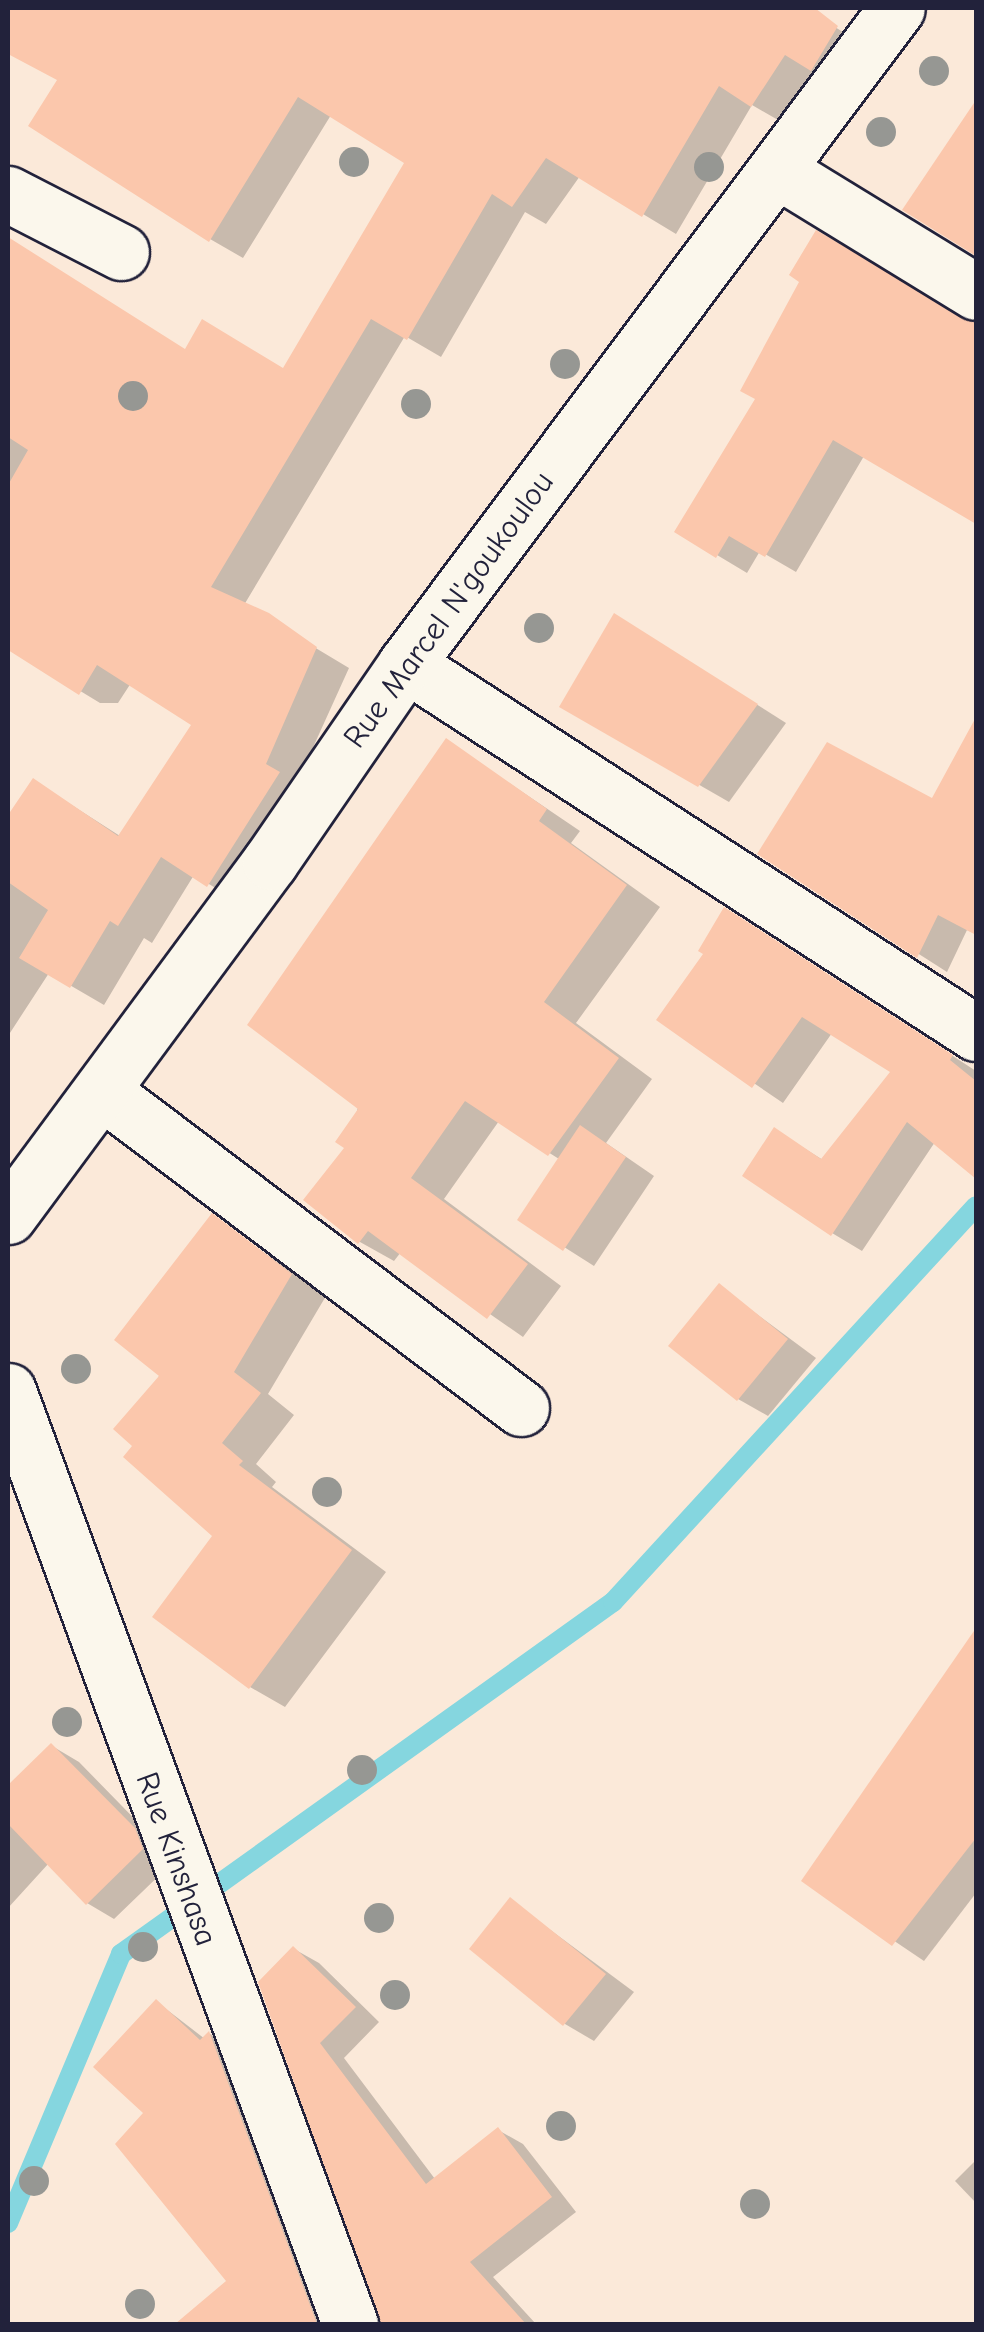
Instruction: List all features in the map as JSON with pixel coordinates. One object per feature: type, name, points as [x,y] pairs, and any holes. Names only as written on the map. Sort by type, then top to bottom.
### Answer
[{"type":"street","name":"Rue Marcel N'goukoulou","points":[[8,1216],[103,1092],[406,664],[897,8]]},
{"type":"street","points":[[776,170],[976,292]]},
{"type":"street","points":[[8,194],[121,252]]},
{"type":"street","points":[[406,664],[976,1033]]},
{"type":"street","points":[[103,1092],[521,1408]]},
{"type":"street","name":"Rue Kinshasa","points":[[8,1391],[350,2324]]},
{"type":"building","points":[[8,8],[815,8],[838,26],[811,71],[785,55],[751,107],[719,86],[642,217],[546,158],[512,207],[492,194],[407,340],[371,319],[211,587],[269,613],[317,647],[266,764],[280,772],[207,887],[161,857],[118,926],[110,921],[70,988],[19,958],[48,910],[8,882],[8,815],[33,778],[118,836],[191,725],[97,665],[79,695],[8,650],[8,485],[28,450],[8,437],[8,237],[185,349],[202,319],[283,368],[404,163],[298,97],[209,242],[28,126],[57,80],[8,54]]},
{"type":"building","points":[[976,100],[976,256],[902,210]]},
{"type":"building","points":[[816,230],[976,323],[976,524],[833,440],[765,557],[729,536],[716,558],[674,532],[755,399],[740,391],[799,282],[789,275]]},
{"type":"building","points":[[614,613],[758,704],[698,787],[559,707]]},
{"type":"building","points":[[976,717],[976,935],[938,915],[917,958],[757,854],[827,742],[932,798]]},
{"type":"building","points":[[446,738],[547,809],[539,821],[627,885],[544,1002],[619,1058],[548,1156],[465,1101],[411,1178],[528,1264],[487,1319],[368,1231],[358,1244],[303,1200],[344,1148],[335,1142],[358,1109],[247,1025]]},
{"type":"building","points":[[724,907],[953,1055],[950,1060],[976,1081],[976,1179],[907,1122],[831,1236],[742,1176],[774,1127],[821,1159],[890,1072],[802,1017],[752,1088],[656,1020],[703,954],[698,951]]},
{"type":"building","points":[[580,1125],[626,1157],[563,1251],[517,1220]]},
{"type":"building","points":[[212,1213],[292,1274],[234,1372],[261,1393],[222,1443],[243,1461],[239,1465],[352,1550],[249,1689],[152,1617],[212,1536],[123,1457],[132,1446],[113,1429],[159,1376],[114,1340]]},
{"type":"building","points":[[719,1283],[788,1339],[737,1401],[668,1346]]},
{"type":"building","points":[[976,1628],[976,1838],[892,1946],[801,1881]]},
{"type":"building","points":[[51,1743],[135,1828],[143,1849],[86,1905],[8,1824],[8,1785]]},
{"type":"building","points":[[510,1897],[606,1974],[563,2026],[469,1949]]},
{"type":"building","points":[[293,1946],[356,2007],[320,2043],[426,2184],[498,2127],[552,2197],[470,2262],[526,2324],[380,2324],[258,1982]]},
{"type":"building","points":[[156,1999],[200,2040],[209,2031],[317,2324],[175,2324],[226,2281],[115,2144],[143,2113],[93,2067]]},
{"type":"waterway","points":[[8,2223],[121,1954],[613,1602],[976,1206]]}]
